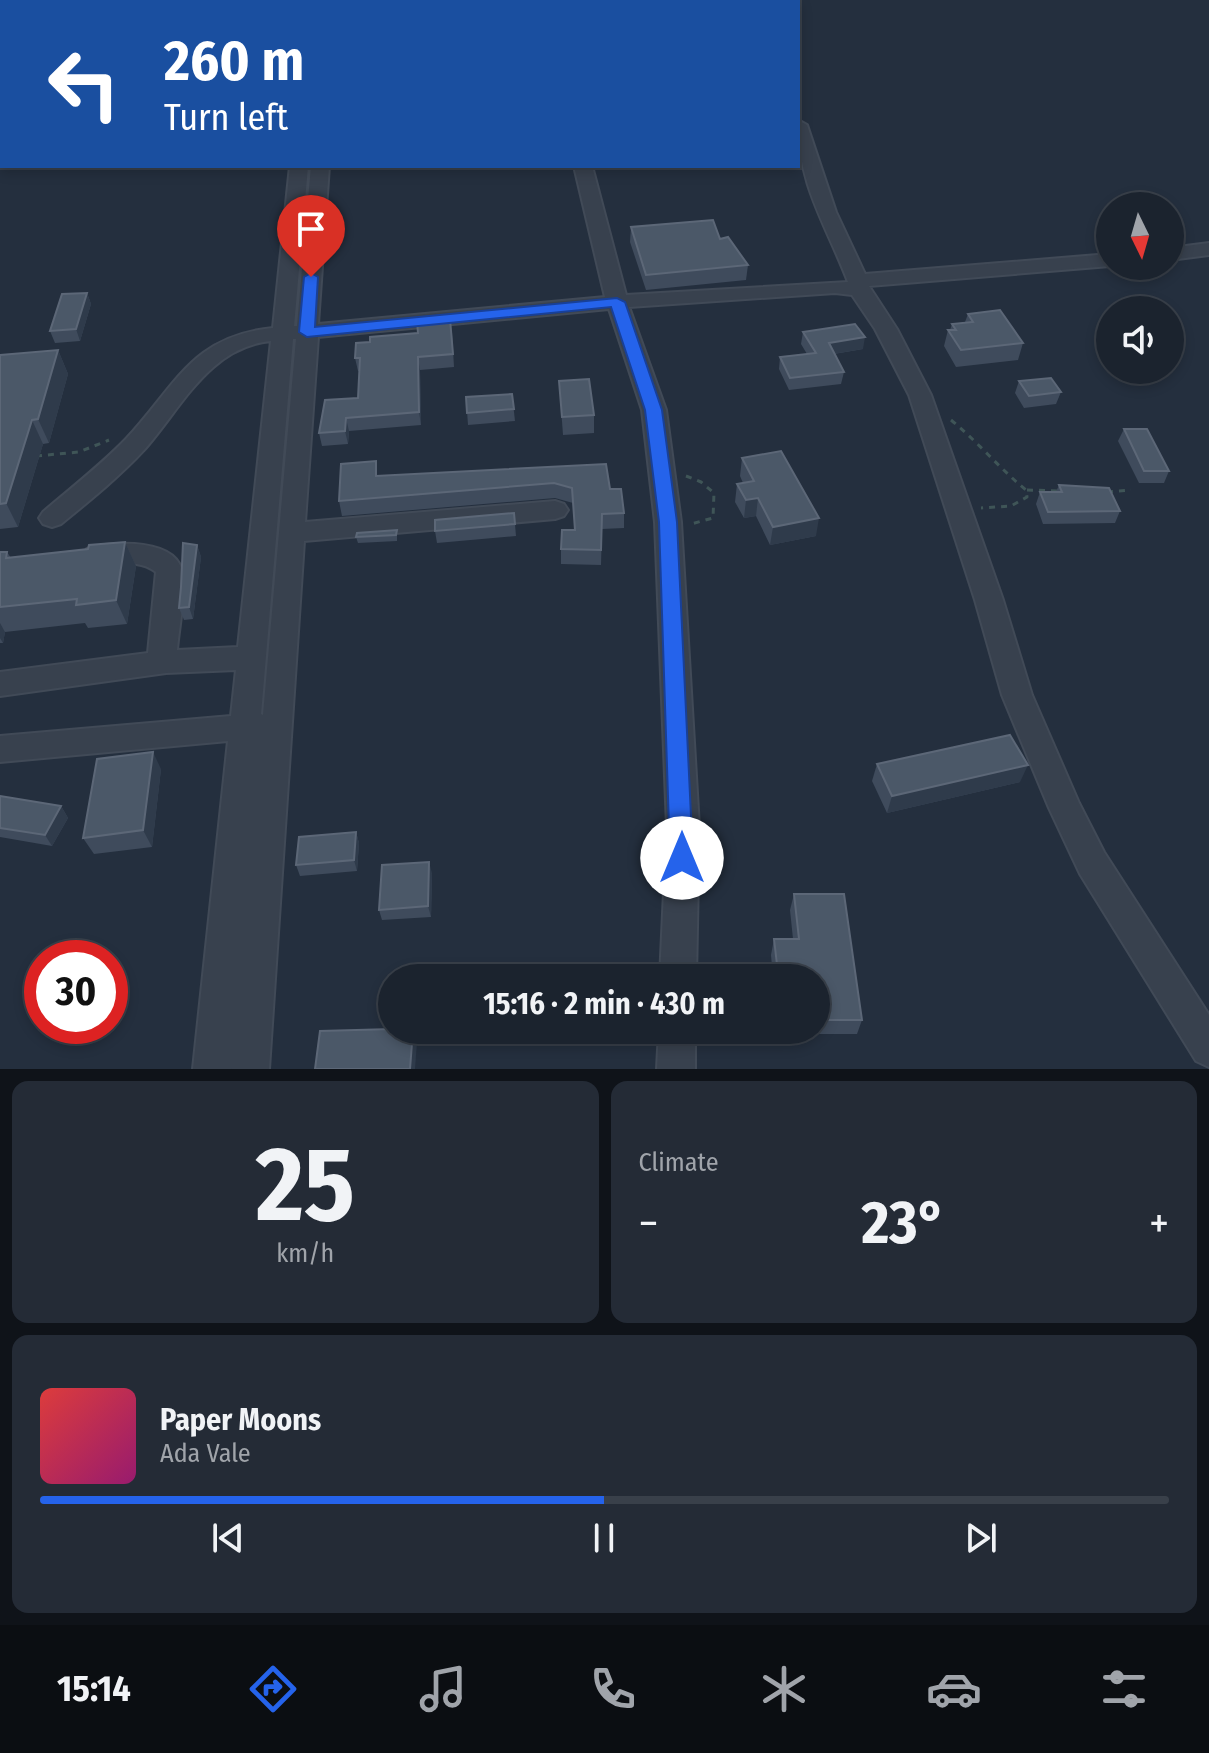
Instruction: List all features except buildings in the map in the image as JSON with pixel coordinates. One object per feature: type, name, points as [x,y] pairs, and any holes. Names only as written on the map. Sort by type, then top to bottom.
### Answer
[{"type":"street","points":[[800,131],[826,212],[859,286],[886,329],[920,395],[1017,695],[1065,808],[1092,863],[1209,1048]]},
{"type":"street","points":[[250,1069],[291,533],[299,168]]},
{"type":"street","points":[[212,1069],[251,658],[320,168]]},
{"type":"street","points":[[584,168],[617,302],[654,410],[668,522],[683,827],[678,964]]},
{"type":"street","points":[[1184,252],[1209,249]]},
{"type":"street","points":[[52,518],[94,484],[135,443],[210,357],[226,343],[247,337],[617,302],[859,286],[1096,261]]},
{"type":"street","points":[[291,533],[555,510]]},
{"type":"street","points":[[63,558],[142,552],[152,554],[168,567],[170,576],[162,658],[166,662]]},
{"type":"street","points":[[0,684],[166,662],[251,658]]},
{"type":"street","points":[[0,749],[277,724]]},
{"type":"street","points":[[676,1069],[677,1044]]},
{"type":"path","points":[[920,395],[985,448],[998,467],[1026,490],[1066,491]]},
{"type":"path","points":[[30,456],[79,452],[111,439]]},
{"type":"path","points":[[661,470],[701,482],[714,493],[713,518],[686,524],[668,522]]},
{"type":"path","points":[[955,500],[979,508],[1001,509],[1021,503],[1027,497],[1026,490]]},
{"type":"path","points":[[1099,493],[1131,490]]},
{"type":"route","points":[[311,277],[307,332],[617,302],[654,410],[668,522],[682,858]]}]
